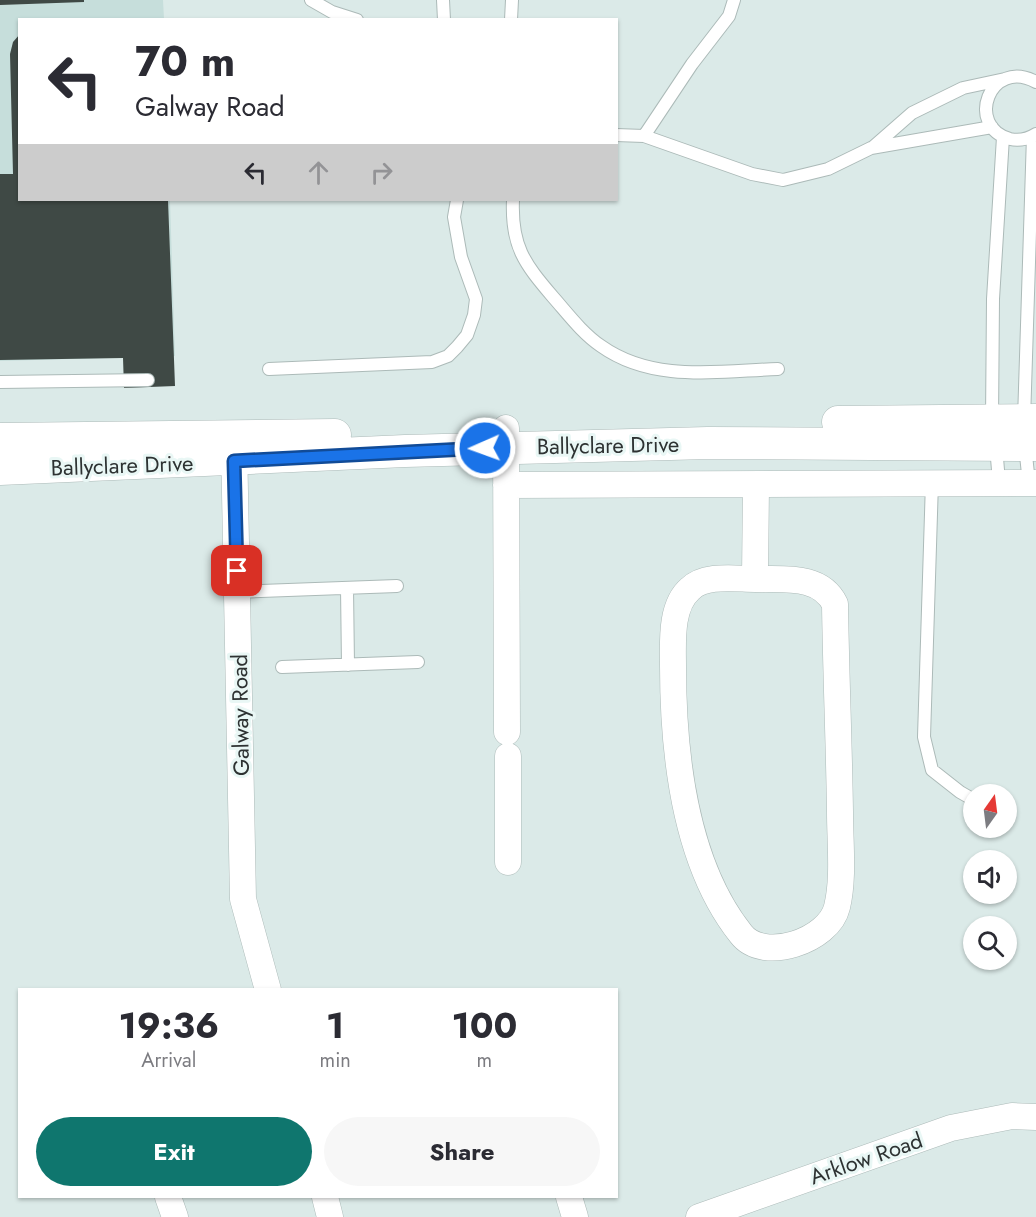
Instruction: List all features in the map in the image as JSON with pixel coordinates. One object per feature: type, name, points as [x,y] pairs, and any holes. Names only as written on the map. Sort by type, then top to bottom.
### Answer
[{"type":"street","name":"Ballyclare Drive","points":[[0,470],[234,449],[505,438],[708,442],[1018,433]]},
{"type":"street","points":[[505,438],[508,862]]},
{"type":"street","name":"Ballyclare Drive","points":[[0,439],[234,449]]},
{"type":"street","name":"Galway Road","points":[[234,449],[243,899],[267,988]]},
{"type":"street","points":[[506,485],[1033,483]]},
{"type":"street","points":[[755,579],[756,485]]},
{"type":"street","points":[[755,579],[799,580],[812,583],[822,587],[835,604],[840,846],[837,907],[832,921],[823,931],[807,940],[770,948],[753,945],[742,936],[719,899],[705,867],[690,822],[678,763],[673,705],[674,626],[679,605],[688,590],[700,581],[755,579]]},
{"type":"street","name":"Arklow Road","points":[[699,1217],[951,1128],[1012,1116],[1036,1117]]},
{"type":"street","points":[[168,1198],[174,1217]]},
{"type":"street","points":[[325,1198],[330,1217]]},
{"type":"street","points":[[569,1198],[575,1217]]},
{"type":"lane","points":[[311,0],[332,12],[351,18]]},
{"type":"lane","points":[[443,0],[444,18]]},
{"type":"lane","points":[[512,0],[512,18]]},
{"type":"lane","points":[[644,136],[692,64],[729,16],[734,0]]},
{"type":"lane","points":[[618,135],[644,136],[752,174],[783,180],[804,177],[828,169],[871,148],[912,113],[963,88],[1005,79],[1033,78]]},
{"type":"lane","points":[[999,482],[1018,433],[1035,135],[1023,140],[1003,137],[992,127],[986,112],[986,102],[990,92],[1005,79]]},
{"type":"lane","points":[[871,148],[992,127]]},
{"type":"lane","points":[[1003,137],[993,300],[1018,433],[1033,483]]},
{"type":"lane","points":[[269,369],[432,362],[448,356],[467,334],[474,315],[476,299],[461,257],[454,217],[457,201]]},
{"type":"lane","points":[[513,201],[516,243],[525,264],[585,333],[601,346],[640,366],[672,373],[778,369]]},
{"type":"lane","points":[[0,382],[148,380]]},
{"type":"lane","points":[[932,482],[924,736],[932,770],[963,792]]},
{"type":"lane","points":[[237,592],[397,586]]},
{"type":"lane","points":[[347,588],[348,665]]},
{"type":"lane","points":[[282,667],[418,662]]},
{"type":"shaded area","points":[[0,0],[163,0],[164,18],[18,18],[18,201],[170,201],[175,356],[0,361]]},
{"type":"building","points":[[0,0],[84,0],[84,2],[0,5]]},
{"type":"building","points":[[18,36],[18,201],[168,201],[175,386],[124,388],[123,358],[0,360],[0,174],[13,174],[10,54],[13,42]]},
{"type":"route","points":[[237,571],[234,461],[485,448]]}]
